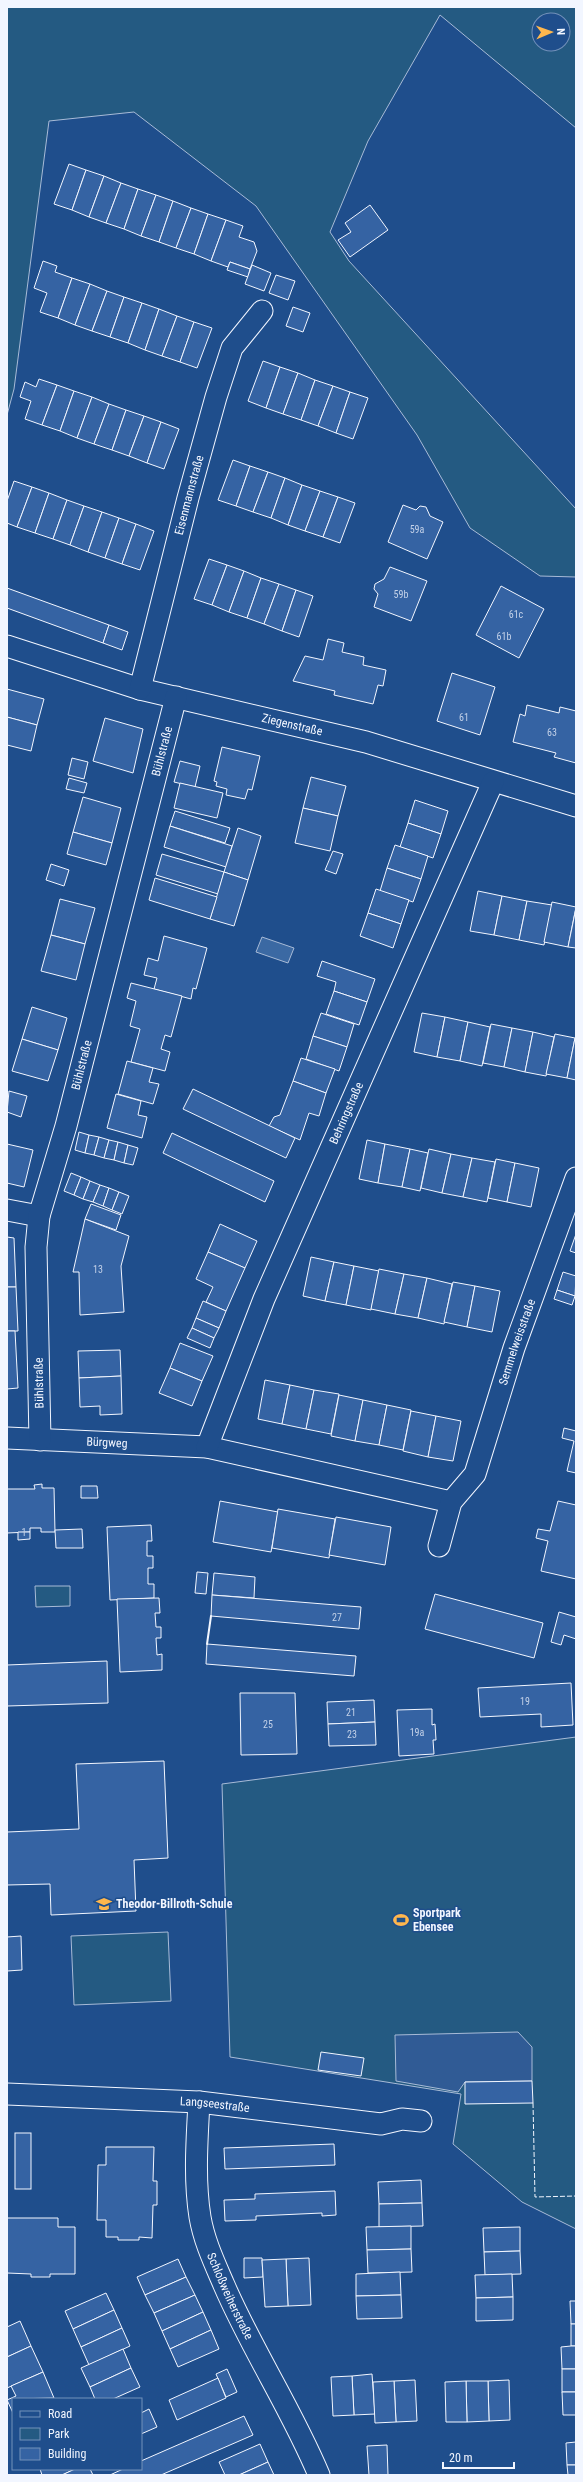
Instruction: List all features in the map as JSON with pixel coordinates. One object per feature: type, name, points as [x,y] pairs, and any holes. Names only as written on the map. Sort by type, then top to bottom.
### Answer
[{"type":"street","name":"Eisenmannstraße","points":[[140,690],[188,498],[216,397],[232,348],[262,310]]},
{"type":"street","name":"Ziegenstraße","points":[[7,646],[140,690],[176,697],[366,742],[493,782],[576,806]]},
{"type":"street","name":"Bühlstraße","points":[[40,1440],[36,1246],[39,1216],[66,1126],[176,697]]},
{"type":"street","name":"Behringstraße","points":[[207,1447],[264,1299],[493,782]]},
{"type":"street","name":"Semmelweisstraße","points":[[439,1546],[451,1502],[475,1474],[514,1348],[576,1178]]},
{"type":"street","points":[[7,1210],[39,1216]]},
{"type":"street","name":"Bürgweg","points":[[7,1438],[207,1447]]},
{"type":"street","points":[[207,1447],[451,1502]]},
{"type":"street","name":"Langseestraße","points":[[7,2094],[199,2102],[381,2124],[402,2119],[421,2121]]},
{"type":"street","name":"Schloßweiherstraße","points":[[199,2102],[196,2151],[200,2217],[210,2252],[236,2312],[306,2444],[319,2475]]},
{"type":"green space","points":[[7,7],[576,7],[576,128],[440,15],[368,141],[330,232],[349,261],[576,509],[576,577],[540,576],[470,528],[417,435],[256,206],[134,112],[49,121],[14,389],[7,415]]},
{"type":"green space","points":[[35,1586],[70,1586],[70,1606],[36,1607]]},
{"type":"green space","name":"Sportpark Ebensee","points":[[576,1737],[576,2229],[522,2202],[453,2144],[461,2094],[230,2057],[222,1784]]},
{"type":"green space","points":[[168,1932],[171,2001],[74,2005],[71,1936]]},
{"type":"shaded area","points":[[262,937],[294,948],[288,963],[256,952]]},
{"type":"shaded area","points":[[518,2032],[532,2047],[532,2081],[465,2082],[458,2092],[396,2081],[395,2035]]},
{"type":"building","points":[[69,164],[86,170],[72,210],[54,204]]},
{"type":"building","points":[[86,170],[104,176],[89,217],[72,210]]},
{"type":"building","points":[[104,176],[121,183],[106,223],[89,217]]},
{"type":"building","points":[[121,183],[138,189],[124,229],[106,223]]},
{"type":"building","points":[[138,189],[156,195],[141,236],[124,229]]},
{"type":"building","points":[[156,195],[173,201],[159,242],[141,236]]},
{"type":"building","points":[[173,201],[191,208],[176,248],[159,242]]},
{"type":"building","points":[[370,205],[388,230],[350,257],[338,240],[351,232],[345,223]]},
{"type":"building","points":[[191,208],[208,214],[194,254],[176,248]]},
{"type":"building","points":[[208,214],[226,220],[211,261],[194,254]]},
{"type":"building","points":[[226,220],[243,226],[239,237],[254,242],[257,251],[250,269],[230,262],[228,267],[211,261]]},
{"type":"building","points":[[43,261],[57,266],[55,272],[72,278],[58,318],[40,312],[47,293],[34,288]]},
{"type":"building","points":[[230,262],[250,269],[248,277],[227,270]]},
{"type":"building","points":[[252,265],[271,273],[264,291],[245,284]]},
{"type":"building","points":[[276,275],[295,281],[288,300],[269,293]]},
{"type":"building","points":[[72,278],[90,284],[75,325],[58,318]]},
{"type":"building","points":[[90,284],[107,291],[92,331],[75,325]]},
{"type":"building","points":[[107,291],[124,297],[110,337],[92,331]]},
{"type":"building","points":[[124,297],[142,303],[128,343],[110,337]]},
{"type":"building","points":[[142,303],[159,309],[145,350],[128,343]]},
{"type":"building","points":[[293,307],[310,313],[303,332],[286,326]]},
{"type":"building","points":[[159,309],[177,316],[162,356],[145,350]]},
{"type":"building","points":[[177,316],[194,322],[180,362],[162,356]]},
{"type":"building","points":[[194,322],[212,328],[197,368],[180,362]]},
{"type":"building","points":[[263,361],[280,367],[266,408],[248,401]]},
{"type":"building","points":[[280,367],[298,373],[283,414],[266,408]]},
{"type":"building","points":[[298,373],[315,380],[301,420],[283,414]]},
{"type":"building","points":[[39,379],[57,385],[42,425],[25,419],[31,401],[20,397],[25,382],[36,387]]},
{"type":"building","points":[[315,380],[333,386],[318,426],[301,420]]},
{"type":"building","points":[[57,385],[74,391],[60,431],[42,425]]},
{"type":"building","points":[[333,386],[350,392],[336,433],[318,426]]},
{"type":"building","points":[[74,391],[92,397],[77,438],[60,431]]},
{"type":"building","points":[[350,392],[368,398],[353,439],[336,433]]},
{"type":"building","points":[[92,397],[109,404],[94,444],[77,438]]},
{"type":"building","points":[[109,404],[126,410],[112,450],[94,444]]},
{"type":"building","points":[[126,410],[144,416],[129,456],[112,450]]},
{"type":"building","points":[[144,416],[161,422],[147,463],[129,456]]},
{"type":"building","points":[[161,422],[179,429],[164,469],[147,463]]},
{"type":"building","points":[[233,460],[250,466],[236,506],[218,500]]},
{"type":"building","points":[[250,466],[268,472],[253,512],[236,506]]},
{"type":"building","points":[[268,472],[285,478],[271,518],[253,512]]},
{"type":"building","points":[[285,478],[302,485],[288,525],[271,518]]},
{"type":"building","points":[[14,481],[32,487],[17,527],[7,523],[7,501]]},
{"type":"building","points":[[302,485],[320,491],[305,531],[288,525]]},
{"type":"building","points":[[32,487],[49,493],[35,533],[17,527]]},
{"type":"building","points":[[320,491],[338,497],[323,537],[305,531]]},
{"type":"building","points":[[49,493],[67,500],[53,539],[35,533]]},
{"type":"building","points":[[338,497],[355,503],[340,543],[323,537]]},
{"type":"building","points":[[67,500],[84,506],[70,545],[53,539]]},
{"type":"building","points":[[403,505],[416,510],[420,506],[426,507],[430,516],[443,522],[427,559],[388,542]]},
{"type":"building","points":[[84,506],[102,512],[88,552],[70,545]]},
{"type":"building","points":[[102,512],[119,518],[105,558],[88,552]]},
{"type":"building","points":[[119,518],[136,524],[122,564],[105,558]]},
{"type":"building","points":[[136,524],[154,531],[140,570],[122,564]]},
{"type":"building","points":[[209,559],[227,565],[212,605],[194,599]]},
{"type":"building","points":[[227,565],[244,571],[229,612],[212,605]]},
{"type":"building","points":[[390,567],[427,581],[411,621],[374,607],[378,594],[374,589],[375,584],[384,579]]},
{"type":"building","points":[[244,571],[261,578],[247,618],[229,612]]},
{"type":"building","points":[[261,578],[279,584],[264,624],[247,618]]},
{"type":"building","points":[[279,584],[296,590],[282,631],[264,624]]},
{"type":"building","points":[[501,586],[544,609],[519,658],[476,635]]},
{"type":"building","points":[[7,588],[109,625],[103,643],[7,608]]},
{"type":"building","points":[[296,590],[313,596],[299,637],[282,631]]},
{"type":"building","points":[[109,625],[128,632],[122,650],[103,643]]},
{"type":"building","points":[[328,639],[344,643],[342,652],[364,657],[363,665],[386,670],[383,686],[378,685],[373,704],[334,695],[335,691],[293,681],[305,656],[323,660]]},
{"type":"building","points":[[452,673],[495,687],[480,735],[437,721]]},
{"type":"building","points":[[7,689],[44,699],[37,725],[7,717]]},
{"type":"building","points":[[527,705],[559,713],[560,707],[576,711],[576,763],[554,757],[556,753],[513,742],[520,714],[525,716]]},
{"type":"building","points":[[7,717],[37,725],[31,751],[7,745]]},
{"type":"building","points":[[105,718],[143,729],[133,773],[93,761]]},
{"type":"building","points":[[222,747],[260,756],[252,790],[248,789],[245,799],[226,795],[227,789],[216,786],[217,782],[214,781]]},
{"type":"building","points":[[72,758],[88,762],[84,779],[68,775]]},
{"type":"building","points":[[180,761],[200,766],[195,787],[174,782]]},
{"type":"building","points":[[311,777],[346,786],[338,816],[303,808]]},
{"type":"building","points":[[69,778],[87,783],[84,793],[66,789]]},
{"type":"building","points":[[180,783],[223,793],[217,818],[174,808]]},
{"type":"building","points":[[83,797],[121,808],[112,843],[73,832]]},
{"type":"building","points":[[415,800],[448,811],[441,834],[408,823]]},
{"type":"building","points":[[303,808],[338,816],[330,851],[295,843]]},
{"type":"building","points":[[175,811],[230,828],[225,843],[170,826]]},
{"type":"building","points":[[408,823],[441,834],[433,858],[400,847]]},
{"type":"building","points":[[170,826],[232,846],[226,867],[164,847]]},
{"type":"building","points":[[238,828],[261,836],[248,880],[224,872]]},
{"type":"building","points":[[73,832],[112,843],[106,865],[67,854]]},
{"type":"building","points":[[395,845],[428,856],[421,879],[387,868]]},
{"type":"building","points":[[333,851],[343,854],[336,874],[325,870]]},
{"type":"building","points":[[162,854],[224,872],[218,894],[156,875]]},
{"type":"building","points":[[51,864],[69,870],[64,886],[46,880]]},
{"type":"building","points":[[387,868],[421,879],[413,902],[380,891]]},
{"type":"building","points":[[224,872],[248,880],[234,926],[210,919]]},
{"type":"building","points":[[155,878],[217,897],[210,919],[149,900]]},
{"type":"building","points":[[376,889],[409,900],[401,924],[368,913]]},
{"type":"building","points":[[478,891],[502,896],[494,935],[470,931]]},
{"type":"building","points":[[502,896],[527,901],[519,940],[494,935]]},
{"type":"building","points":[[60,899],[95,908],[85,944],[51,935]]},
{"type":"building","points":[[527,901],[552,905],[544,945],[519,940]]},
{"type":"building","points":[[552,902],[576,907],[568,947],[544,942]]},
{"type":"building","points":[[576,908],[576,948],[568,947]]},
{"type":"building","points":[[368,913],[401,924],[393,948],[360,936]]},
{"type":"building","points":[[51,935],[85,944],[76,980],[41,971]]},
{"type":"building","points":[[164,936],[207,948],[196,989],[193,988],[191,999],[154,989],[157,978],[144,975],[148,958],[158,961]]},
{"type":"building","points":[[322,961],[375,979],[367,1002],[334,991],[336,982],[317,976]]},
{"type":"building","points":[[131,983],[182,996],[171,1037],[165,1035],[161,1049],[170,1052],[165,1071],[131,1062],[140,1029],[130,1026],[136,1001],[127,998]]},
{"type":"building","points":[[334,991],[367,1002],[359,1025],[326,1014]]},
{"type":"building","points":[[32,1007],[67,1018],[58,1050],[22,1039]]},
{"type":"building","points":[[321,1013],[354,1024],[347,1047],[313,1036]]},
{"type":"building","points":[[422,1013],[445,1017],[437,1057],[414,1052]]},
{"type":"building","points":[[445,1017],[468,1022],[460,1061],[437,1057]]},
{"type":"building","points":[[468,1022],[490,1027],[482,1066],[460,1061]]},
{"type":"building","points":[[491,1024],[512,1028],[504,1067],[483,1063]]},
{"type":"building","points":[[512,1028],[533,1032],[525,1072],[504,1067]]},
{"type":"building","points":[[533,1032],[554,1037],[546,1076],[525,1072]]},
{"type":"building","points":[[555,1034],[575,1038],[567,1078],[546,1074]]},
{"type":"building","points":[[313,1036],[347,1047],[339,1071],[306,1059]]},
{"type":"building","points":[[576,1038],[576,1080],[567,1078]]},
{"type":"building","points":[[22,1039],[58,1050],[48,1081],[12,1071]]},
{"type":"building","points":[[301,1058],[335,1069],[326,1093],[293,1081]]},
{"type":"building","points":[[127,1061],[153,1068],[149,1082],[159,1084],[153,1104],[118,1094]]},
{"type":"building","points":[[293,1081],[326,1093],[319,1116],[309,1113],[300,1140],[269,1126],[274,1117],[280,1115]]},
{"type":"building","points":[[193,1089],[295,1138],[286,1158],[183,1109]]},
{"type":"building","points":[[9,1091],[27,1096],[21,1117],[7,1112]]},
{"type":"building","points":[[116,1094],[141,1101],[138,1115],[147,1117],[142,1138],[107,1128]]},
{"type":"building","points":[[79,1132],[89,1135],[85,1153],[75,1150]]},
{"type":"building","points":[[172,1133],[274,1181],[265,1202],[163,1153]]},
{"type":"building","points":[[89,1135],[99,1137],[94,1155],[85,1153]]},
{"type":"building","points":[[99,1137],[109,1140],[104,1158],[94,1155]]},
{"type":"building","points":[[109,1140],[118,1142],[114,1160],[104,1158]]},
{"type":"building","points":[[367,1140],[385,1144],[378,1183],[359,1179]]},
{"type":"building","points":[[118,1142],[128,1145],[124,1163],[114,1160]]},
{"type":"building","points":[[7,1144],[33,1150],[24,1187],[7,1183]]},
{"type":"building","points":[[385,1144],[410,1149],[402,1187],[378,1183]]},
{"type":"building","points":[[128,1145],[138,1148],[133,1165],[124,1163]]},
{"type":"building","points":[[410,1149],[428,1153],[420,1191],[402,1187]]},
{"type":"building","points":[[429,1149],[451,1154],[442,1193],[421,1188]]},
{"type":"building","points":[[451,1154],[472,1158],[463,1197],[442,1193]]},
{"type":"building","points":[[472,1158],[495,1162],[487,1202],[463,1197]]},
{"type":"building","points":[[496,1159],[515,1163],[507,1202],[488,1198]]},
{"type":"building","points":[[515,1163],[539,1168],[531,1207],[507,1202]]},
{"type":"building","points":[[71,1173],[81,1177],[74,1195],[64,1191]]},
{"type":"building","points":[[81,1177],[90,1181],[83,1199],[74,1195]]},
{"type":"building","points":[[90,1181],[100,1185],[93,1202],[83,1199]]},
{"type":"building","points":[[100,1185],[109,1188],[103,1206],[93,1202]]},
{"type":"building","points":[[109,1188],[119,1192],[112,1210],[103,1206]]},
{"type":"building","points":[[119,1192],[129,1196],[122,1214],[112,1210]]},
{"type":"building","points":[[91,1204],[121,1215],[116,1230],[85,1219]]},
{"type":"building","points":[[85,1219],[129,1236],[121,1266],[124,1312],[80,1315],[79,1272],[73,1272]]},
{"type":"building","points":[[220,1224],[257,1241],[245,1268],[208,1252]]},
{"type":"building","points":[[576,1234],[576,1253],[570,1251]]},
{"type":"building","points":[[7,1237],[14,1238],[16,1287],[7,1287]]},
{"type":"building","points":[[208,1252],[245,1268],[226,1311],[206,1302],[213,1287],[196,1279]]},
{"type":"building","points":[[311,1257],[334,1262],[325,1301],[303,1296]]},
{"type":"building","points":[[334,1262],[354,1266],[346,1305],[325,1301]]},
{"type":"building","points":[[354,1266],[379,1271],[371,1310],[346,1305]]},
{"type":"building","points":[[379,1269],[404,1274],[395,1314],[371,1309]]},
{"type":"building","points":[[563,1272],[576,1276],[575,1296],[557,1290]]},
{"type":"building","points":[[404,1274],[427,1278],[418,1318],[395,1314]]},
{"type":"building","points":[[427,1278],[452,1284],[444,1324],[418,1318]]},
{"type":"building","points":[[453,1282],[475,1286],[467,1327],[444,1322]]},
{"type":"building","points":[[475,1286],[500,1291],[492,1332],[467,1327]]},
{"type":"building","points":[[7,1287],[16,1287],[18,1331],[7,1331]]},
{"type":"building","points":[[557,1290],[575,1296],[572,1305],[554,1299]]},
{"type":"building","points":[[203,1301],[226,1311],[219,1328],[196,1318]]},
{"type":"building","points":[[196,1318],[219,1328],[214,1338],[192,1328]]},
{"type":"building","points":[[192,1328],[214,1338],[210,1348],[187,1338]]},
{"type":"building","points":[[7,1331],[15,1331],[18,1388],[7,1389]]},
{"type":"building","points":[[180,1343],[213,1356],[202,1381],[170,1368]]},
{"type":"building","points":[[120,1350],[121,1376],[79,1378],[78,1351]]},
{"type":"building","points":[[170,1368],[202,1381],[192,1406],[159,1393]]},
{"type":"building","points":[[121,1376],[122,1414],[100,1415],[100,1406],[80,1407],[79,1378]]},
{"type":"building","points":[[265,1380],[290,1385],[282,1424],[258,1419]]},
{"type":"building","points":[[290,1385],[314,1390],[306,1429],[282,1424]]},
{"type":"building","points":[[314,1390],[339,1394],[331,1434],[306,1429]]},
{"type":"building","points":[[339,1395],[363,1400],[355,1441],[331,1436]]},
{"type":"building","points":[[363,1400],[387,1405],[379,1445],[355,1441]]},
{"type":"building","points":[[387,1405],[411,1410],[403,1450],[379,1445]]},
{"type":"building","points":[[411,1411],[436,1416],[428,1457],[403,1451]]},
{"type":"building","points":[[436,1416],[461,1421],[453,1461],[428,1457]]},
{"type":"building","points":[[564,1428],[576,1431],[576,1473],[567,1471],[574,1441],[562,1438]]},
{"type":"building","points":[[42,1484],[42,1488],[54,1488],[55,1532],[41,1532],[41,1528],[30,1528],[30,1532],[7,1533],[7,1489],[35,1489],[34,1485]]},
{"type":"building","points":[[81,1486],[97,1486],[98,1498],[81,1498]]},
{"type":"building","points":[[220,1501],[278,1512],[271,1552],[213,1542]]},
{"type":"building","points":[[558,1501],[576,1505],[576,1579],[541,1571],[548,1541],[536,1538],[538,1529],[550,1531]]},
{"type":"building","points":[[278,1509],[335,1519],[329,1558],[272,1548]]},
{"type":"building","points":[[336,1517],[391,1527],[385,1565],[329,1555]]},
{"type":"building","points":[[151,1525],[152,1541],[147,1541],[147,1556],[153,1556],[153,1568],[148,1568],[148,1584],[154,1584],[154,1598],[110,1600],[107,1527]]},
{"type":"building","points":[[82,1529],[83,1548],[56,1548],[55,1530]]},
{"type":"building","points":[[18,1532],[30,1532],[30,1539],[18,1540]]},
{"type":"building","points":[[197,1572],[208,1573],[206,1594],[195,1593]]},
{"type":"building","points":[[214,1573],[255,1577],[254,1598],[212,1595]]},
{"type":"building","points":[[435,1594],[543,1623],[534,1658],[425,1629]]},
{"type":"building","points":[[212,1595],[361,1607],[359,1629],[211,1616]]},
{"type":"building","points":[[159,1598],[160,1613],[155,1613],[156,1627],[161,1627],[161,1638],[156,1638],[157,1655],[162,1654],[162,1670],[120,1672],[117,1599]]},
{"type":"building","points":[[559,1612],[576,1617],[576,1639],[564,1635],[561,1645],[551,1642]]},
{"type":"building","points":[[207,1644],[356,1656],[354,1676],[206,1664]]},
{"type":"building","points":[[107,1661],[108,1703],[7,1706],[7,1665]]},
{"type":"building","points":[[571,1683],[573,1725],[541,1727],[541,1714],[480,1717],[478,1688]]},
{"type":"building","points":[[240,1693],[295,1693],[297,1754],[241,1755]]},
{"type":"building","points":[[374,1700],[375,1722],[328,1724],[327,1702]]},
{"type":"building","points":[[432,1709],[432,1725],[435,1724],[436,1740],[433,1740],[434,1754],[399,1756],[397,1710]]},
{"type":"building","points":[[375,1722],[376,1745],[329,1746],[328,1724]]},
{"type":"building","points":[[164,1761],[168,1858],[134,1860],[136,1911],[51,1915],[50,1884],[7,1885],[7,1832],[79,1829],[76,1764]]},
{"type":"building","points":[[21,1936],[22,1970],[7,1971],[7,1937]]},
{"type":"building","points":[[321,2052],[364,2058],[361,2076],[318,2070]]},
{"type":"building","points":[[532,2081],[533,2103],[465,2104],[465,2082]]},
{"type":"building","points":[[15,2133],[31,2133],[31,2189],[15,2189]]},
{"type":"building","points":[[334,2144],[335,2165],[225,2169],[224,2148]]},
{"type":"building","points":[[106,2147],[154,2147],[153,2181],[157,2181],[157,2205],[153,2205],[152,2238],[139,2237],[139,2240],[118,2240],[118,2237],[106,2237],[106,2220],[97,2220],[98,2165],[106,2165]]},
{"type":"building","points":[[421,2180],[422,2203],[379,2204],[378,2182]]},
{"type":"building","points":[[335,2191],[336,2215],[322,2216],[322,2213],[256,2216],[256,2220],[225,2221],[224,2200],[255,2199],[255,2194]]},
{"type":"building","points":[[422,2203],[423,2226],[379,2227],[379,2204]]},
{"type":"building","points":[[7,2218],[58,2218],[58,2227],[75,2227],[75,2274],[50,2274],[50,2277],[31,2277],[31,2274],[7,2273]]},
{"type":"building","points":[[411,2226],[411,2249],[367,2250],[366,2227]]},
{"type":"building","points":[[520,2227],[520,2251],[484,2252],[483,2228]]},
{"type":"building","points":[[411,2249],[412,2272],[368,2273],[367,2250]]},
{"type":"building","points":[[520,2251],[521,2274],[485,2275],[484,2252]]},
{"type":"building","points":[[244,2258],[262,2258],[263,2277],[244,2278]]},
{"type":"building","points":[[309,2258],[311,2305],[288,2306],[286,2259]]},
{"type":"building","points":[[178,2259],[186,2277],[145,2295],[137,2277]]},
{"type":"building","points":[[286,2259],[288,2306],[265,2307],[262,2260]]},
{"type":"building","points":[[400,2272],[401,2295],[356,2296],[356,2274]]},
{"type":"building","points":[[512,2274],[513,2297],[476,2298],[475,2275]]},
{"type":"building","points":[[186,2277],[195,2295],[154,2313],[145,2295]]},
{"type":"building","points":[[106,2293],[114,2310],[73,2329],[65,2311]]},
{"type":"building","points":[[195,2295],[203,2312],[162,2331],[154,2313]]},
{"type":"building","points":[[401,2295],[402,2318],[357,2319],[356,2296]]},
{"type":"building","points":[[513,2297],[513,2320],[476,2321],[476,2298]]},
{"type":"building","points":[[570,2301],[576,2301],[576,2324],[571,2324]]},
{"type":"building","points":[[114,2310],[122,2328],[81,2347],[73,2329]]},
{"type":"building","points":[[203,2312],[211,2330],[170,2349],[162,2331]]},
{"type":"building","points":[[20,2321],[31,2346],[7,2357],[7,2327]]},
{"type":"building","points":[[571,2324],[576,2324],[576,2346],[571,2346]]},
{"type":"building","points":[[122,2328],[130,2346],[89,2365],[81,2347]]},
{"type":"building","points":[[211,2330],[219,2349],[178,2367],[170,2349]]},
{"type":"building","points":[[31,2346],[43,2372],[7,2388],[7,2357]]},
{"type":"building","points":[[576,2346],[576,2369],[562,2369],[561,2347]]},
{"type":"building","points":[[123,2349],[131,2368],[90,2387],[81,2368]]},
{"type":"building","points":[[131,2368],[140,2387],[115,2398],[95,2398],[90,2387]]},
{"type":"building","points":[[227,2369],[237,2392],[226,2397],[216,2374]]},
{"type":"building","points":[[562,2369],[576,2369],[576,2392],[562,2392]]},
{"type":"building","points":[[43,2372],[54,2398],[12,2398],[12,2411],[7,2400],[16,2396],[11,2386]]},
{"type":"building","points":[[372,2374],[375,2414],[354,2415],[352,2376]]},
{"type":"building","points":[[352,2376],[354,2415],[333,2416],[331,2377]]},
{"type":"building","points":[[218,2378],[226,2398],[177,2420],[169,2400]]},
{"type":"building","points":[[415,2380],[417,2421],[396,2422],[394,2381]]},
{"type":"building","points":[[509,2380],[510,2420],[489,2421],[488,2381]]},
{"type":"building","points":[[394,2381],[396,2422],[375,2423],[373,2382]]},
{"type":"building","points":[[466,2381],[488,2381],[489,2421],[467,2422]]},
{"type":"building","points":[[466,2381],[467,2422],[446,2422],[445,2382]]},
{"type":"building","points":[[562,2392],[576,2392],[576,2415],[563,2415]]},
{"type":"building","points":[[149,2409],[157,2427],[142,2434],[142,2412]]},
{"type":"building","points":[[244,2416],[253,2435],[161,2475],[110,2475],[121,2470],[142,2470],[142,2461]]},
{"type":"building","points":[[576,2442],[576,2465],[567,2465],[566,2443]]},
{"type":"building","points":[[260,2444],[268,2462],[239,2475],[225,2475],[219,2462]]},
{"type":"building","points":[[387,2445],[388,2475],[369,2475],[367,2446]]},
{"type":"building","points":[[268,2462],[274,2475],[239,2475]]},
{"type":"building","points":[[567,2465],[576,2465],[576,2475],[568,2475]]},
{"type":"building","points":[[40,2470],[73,2470],[62,2475],[42,2475]]},
{"type":"building","points":[[73,2470],[90,2470],[93,2475],[62,2475]]},
{"type":"fence","points":[[533,2103],[535,2197],[576,2196]]},
{"type":"wall","points":[[207,1644],[211,1616]]},
{"type":"place","name":"Theodor-Billroth-Schule","points":[[104,1904]]},
{"type":"place","name":"Sportpark Ebensee","points":[[401,1920]]}]
